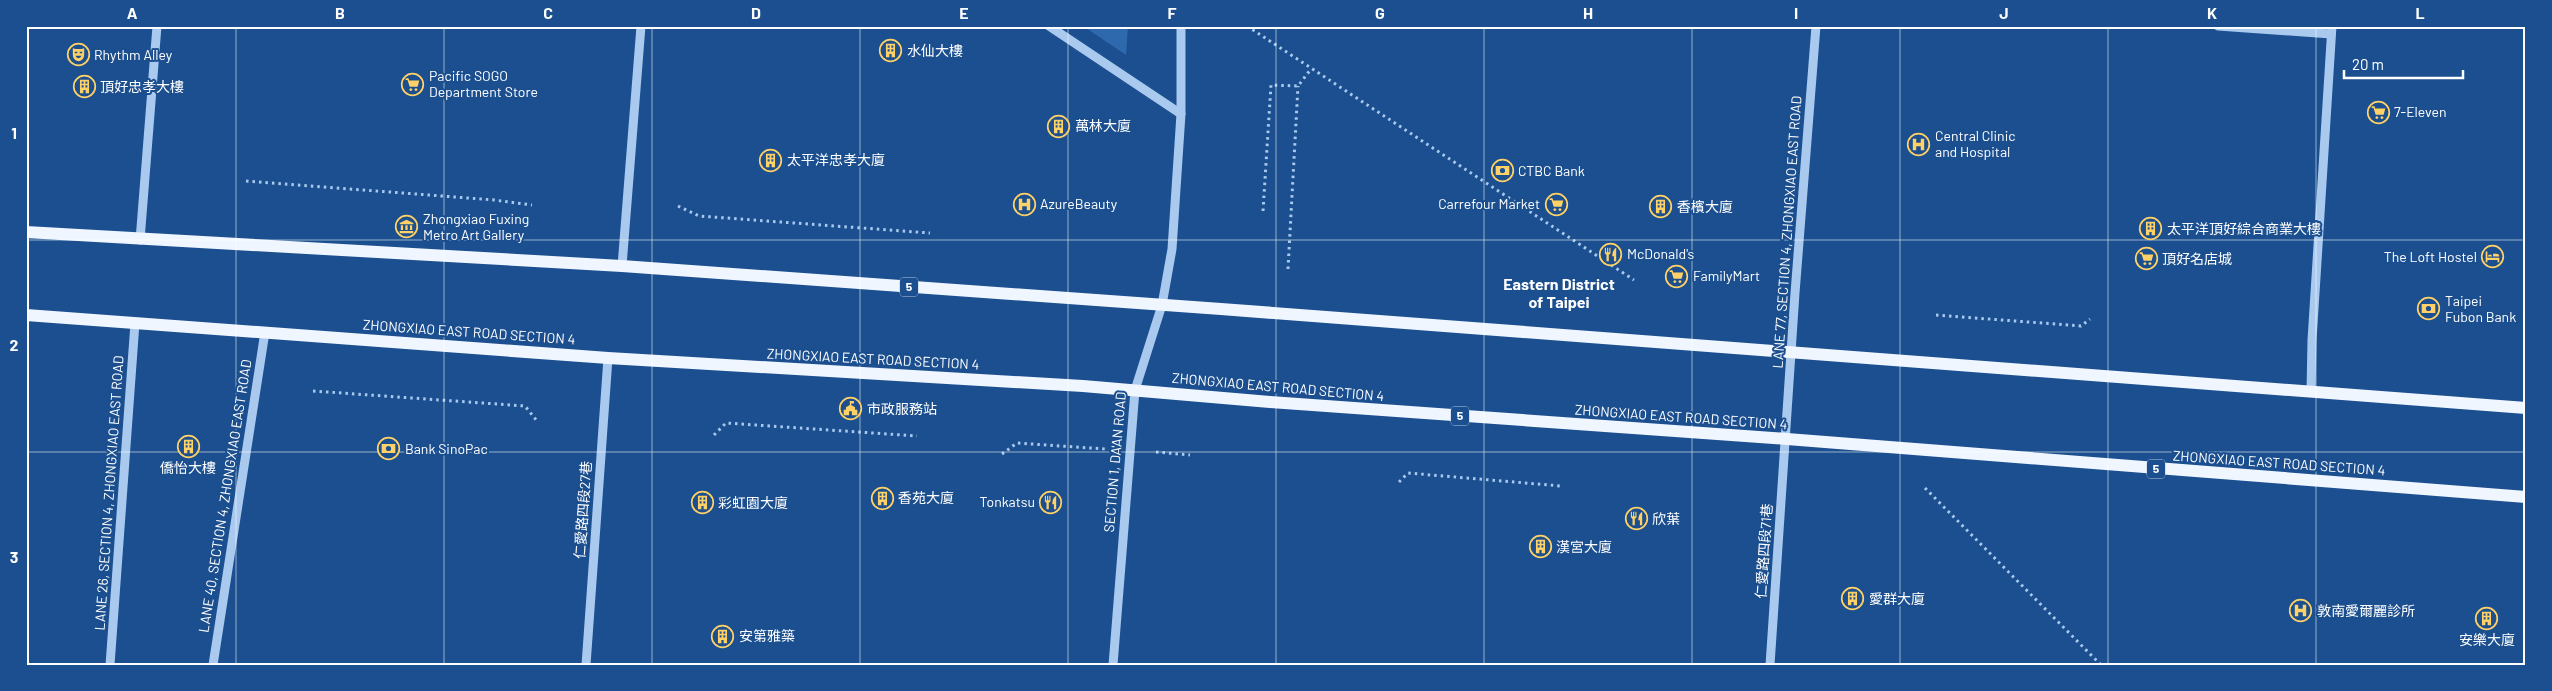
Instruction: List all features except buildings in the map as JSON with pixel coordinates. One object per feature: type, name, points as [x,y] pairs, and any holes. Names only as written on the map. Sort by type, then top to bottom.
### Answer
[{"type":"main road","name":"5","points":[[26,232],[622,266],[2526,408]]},
{"type":"main road","name":"ZHONGXIAO EAST ROAD SECTION 4","points":[[26,315],[608,358],[1135,390],[1270,402],[1786,439],[2526,497]]},
{"type":"street","points":[[140,240],[157,26]]},
{"type":"street","points":[[622,266],[642,26]]},
{"type":"street","points":[[1049,26],[1181,114]]},
{"type":"street","name":"SECTION 1, DA'AN ROAD","points":[[1113,665],[1135,390],[1162,305],[1172,249],[1181,114],[1180,26]]},
{"type":"street","name":"LANE 77, SECTION 4, ZHONGXIAO EAST ROAD","points":[[1786,439],[1790,352],[1816,26]]},
{"type":"street","points":[[2218,26],[2332,30],[2312,340],[2312,392]]},
{"type":"street","name":"LANE 26, SECTION 4, ZHONGXIAO EAST ROAD","points":[[110,665],[135,322]]},
{"type":"street","name":"LANE 40, SECTION 4, ZHONGXIAO EAST ROAD","points":[[213,665],[265,332]]},
{"type":"street","name":"仁愛路四段27巷","points":[[586,665],[608,358]]},
{"type":"street","name":"仁愛路四段71巷","points":[[1770,665],[1786,439]]},
{"type":"path","points":[[1247,26],[1634,280]]},
{"type":"path","points":[[1288,269],[1298,86],[1311,69]]},
{"type":"path","points":[[1264,211],[1271,85],[1298,86]]},
{"type":"path","points":[[246,181],[494,200],[532,205]]},
{"type":"path","points":[[678,206],[699,216],[930,233]]},
{"type":"path","points":[[1936,315],[2081,326],[2090,319]]},
{"type":"path","points":[[313,391],[525,406],[537,421]]},
{"type":"path","points":[[714,435],[726,423],[917,436]]},
{"type":"path","points":[[1002,454],[1017,443]]},
{"type":"path","points":[[1399,482],[1408,473],[1561,486]]},
{"type":"path","points":[[1925,488],[2101,665]]},
{"type":"shaded area","points":[[1083,26],[1128,26],[1126,55]]},
{"type":"place","name":"水仙大樓","points":[[891,51]]},
{"type":"place","name":"Rhythm Alley","points":[[78,55]]},
{"type":"place","name":"Pacific SOGO Department Store","points":[[413,84]]},
{"type":"place","name":"頂好忠孝大樓","points":[[84,87]]},
{"type":"place","name":"7-Eleven","points":[[2378,112]]},
{"type":"place","name":"萬林大廈","points":[[1059,126]]},
{"type":"place","name":"Central Clinic and Hospital","points":[[1919,144]]},
{"type":"place","name":"太平洋忠孝大廈","points":[[771,160]]},
{"type":"place","name":"CTBC Bank","points":[[1502,171]]},
{"type":"place","name":"AzureBeauty","points":[[1024,204]]},
{"type":"place","name":"Carrefour Market","points":[[1556,204]]},
{"type":"place","name":"香檳大廈","points":[[1661,207]]},
{"type":"place","name":"Zhongxiao Fuxing Metro Art Gallery","points":[[407,227]]},
{"type":"place","name":"太平洋頂好綜合商業大樓","points":[[2151,229]]},
{"type":"place","name":"McDonald's","points":[[1611,254]]},
{"type":"place","name":"The Loft Hostel","points":[[2493,257]]},
{"type":"place","name":"頂好名店城","points":[[2146,259]]},
{"type":"place","name":"FamilyMart","points":[[1677,276]]},
{"type":"place","name":"Taipei Fubon Bank","points":[[2429,309]]},
{"type":"place","name":"市政服務站","points":[[851,409]]},
{"type":"place","name":"僑怡大樓","points":[[188,446]]},
{"type":"place","name":"Bank SinoPac","points":[[389,449]]},
{"type":"place","name":"香苑大廈","points":[[882,498]]},
{"type":"place","name":"Tonkatsu","points":[[1051,502]]},
{"type":"place","name":"彩虹園大廈","points":[[702,503]]},
{"type":"place","name":"欣葉","points":[[1636,519]]},
{"type":"place","name":"漢宮大廈","points":[[1540,547]]},
{"type":"place","name":"愛群大廈","points":[[1853,599]]},
{"type":"place","name":"敦南愛爾麗診所","points":[[2301,611]]},
{"type":"place","name":"安樂大廈","points":[[2487,618]]},
{"type":"place","name":"安第雅築","points":[[723,636]]},
{"type":"district","name":"Eastern District of Taipei","points":[[1559,293]]}]
